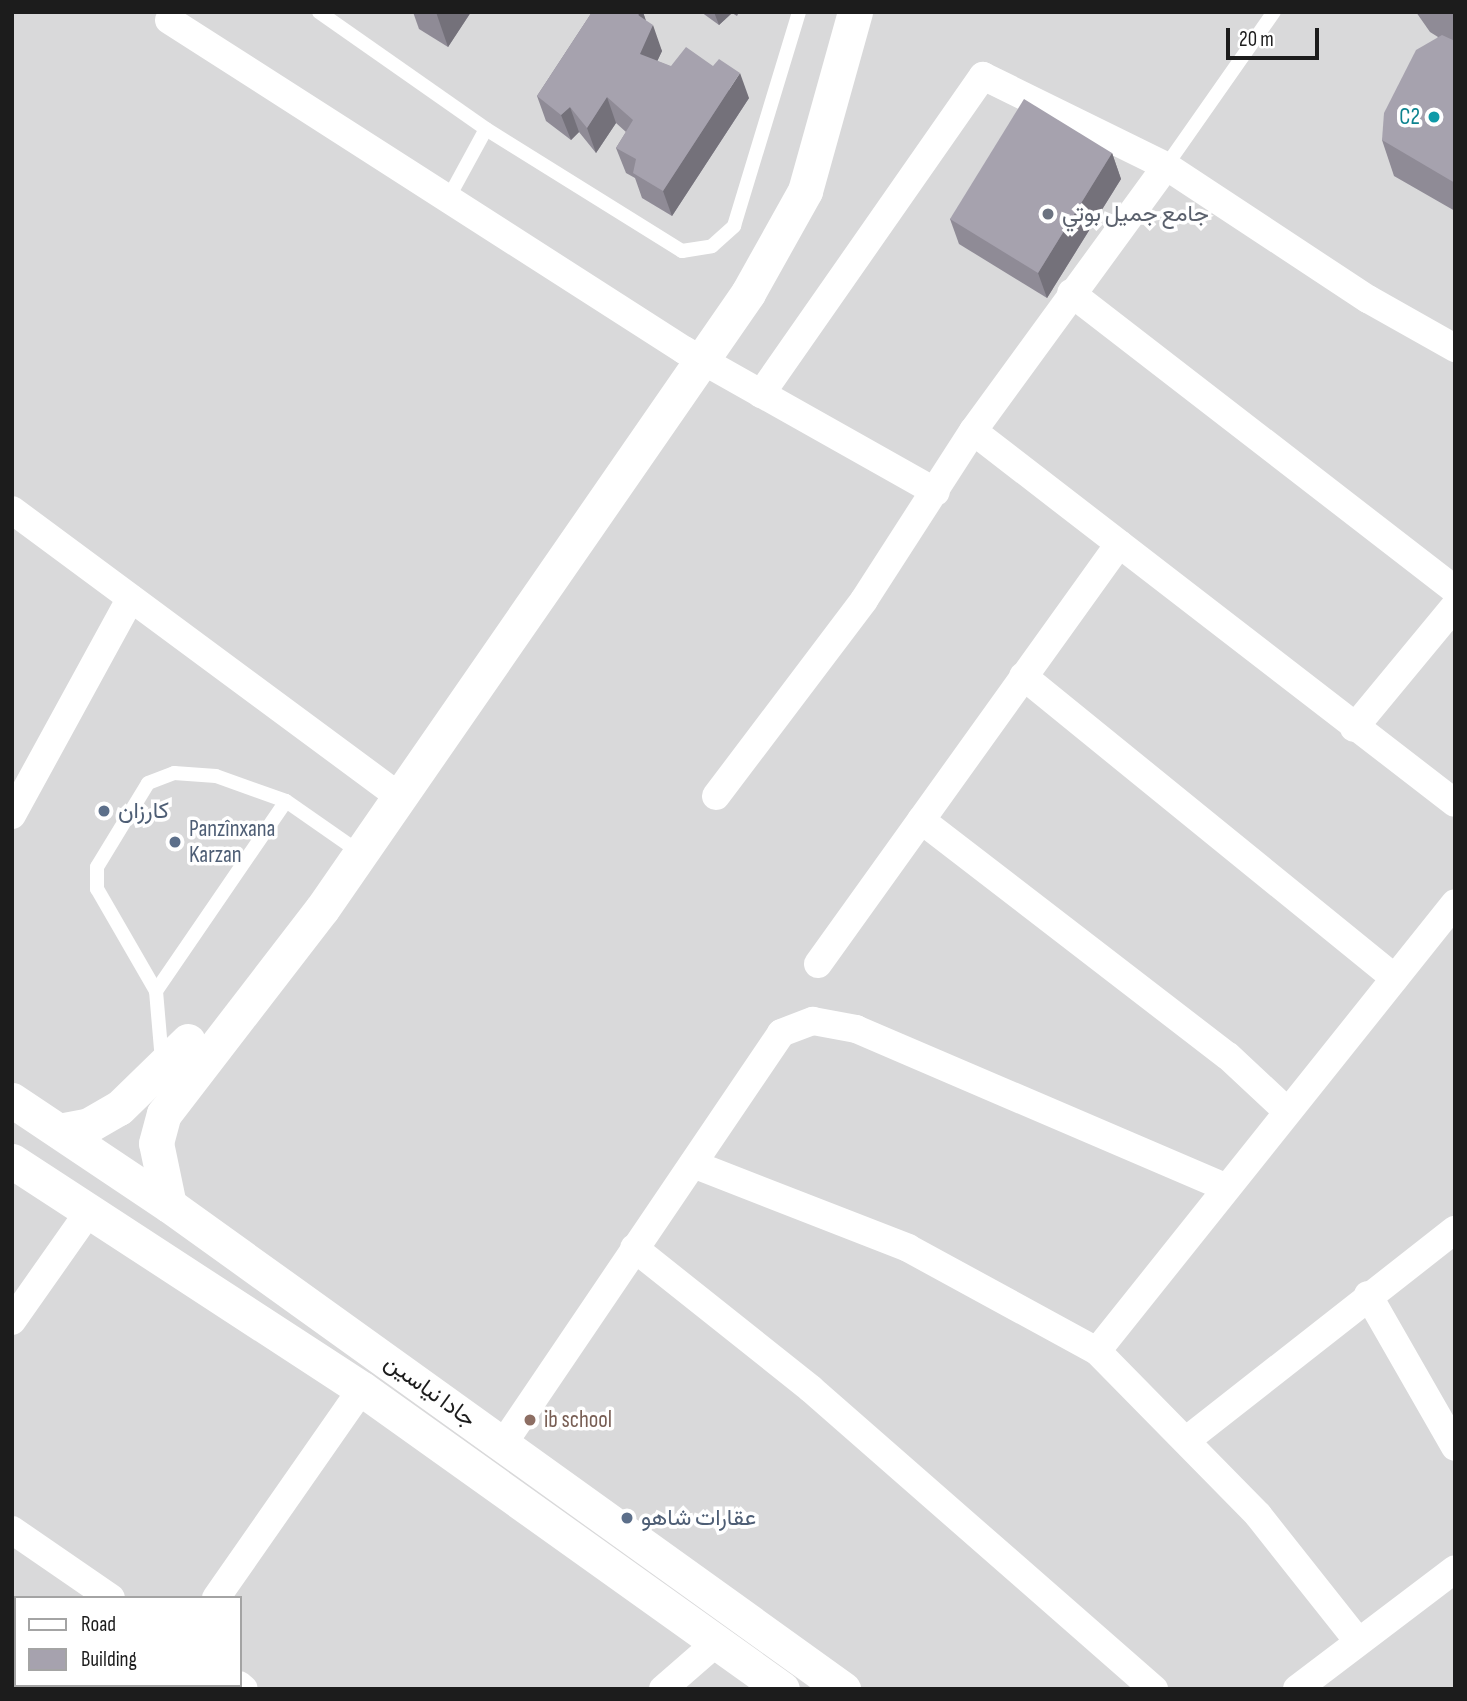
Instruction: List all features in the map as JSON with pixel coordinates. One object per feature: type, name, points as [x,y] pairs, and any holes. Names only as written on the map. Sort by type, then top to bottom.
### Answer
[{"type":"street","points":[[169,1205],[157,1156],[159,1129],[180,1088],[322,909],[458,717],[691,354],[781,197],[832,12]]},
{"type":"street","points":[[60,1131],[89,1125],[126,1103],[163,1073],[349,845],[691,354],[748,293],[806,191],[855,12]]},
{"type":"street","points":[[169,20],[450,195],[691,354],[936,492]]},
{"type":"street","points":[[761,394],[983,76],[1166,166],[1368,299],[1455,348]]},
{"type":"street","points":[[716,796],[936,492],[973,431],[1071,293],[1166,166]]},
{"type":"street","points":[[1071,293],[1455,590]]},
{"type":"street","points":[[973,431],[1354,729],[1455,803]]},
{"type":"street","points":[[12,510],[389,789]]},
{"type":"street","points":[[818,964],[1119,544]]},
{"type":"street","points":[[12,815],[131,598]]},
{"type":"street","points":[[1354,729],[1455,606]]},
{"type":"street","points":[[1023,676],[1395,978]]},
{"type":"street","points":[[921,820],[1228,1056],[1286,1110]]},
{"type":"street","points":[[1097,1351],[1223,1186],[1453,912]]},
{"type":"street","points":[[503,1444],[781,1033],[813,1021],[856,1029],[1223,1186]]},
{"type":"street","name":"جادا نیاسین","points":[[12,1100],[169,1205],[843,1689]]},
{"type":"street","points":[[126,1103],[132,1135],[159,1129]]},
{"type":"street","name":"جادا نیاسین","points":[[12,1161],[362,1389],[782,1689]]},
{"type":"street","points":[[693,1164],[908,1248],[1097,1351],[1188,1439],[1358,1641]]},
{"type":"street","points":[[12,1321],[90,1210]]},
{"type":"street","points":[[1188,1439],[1368,1295],[1455,1230]]},
{"type":"street","points":[[634,1248],[811,1389],[1154,1689]]},
{"type":"street","points":[[1368,1295],[1454,1444]]},
{"type":"street","points":[[404,1419],[425,1388]]},
{"type":"street","points":[[217,1596],[362,1389]]},
{"type":"street","points":[[12,1531],[108,1596]]},
{"type":"street","points":[[1297,1689],[1455,1569]]},
{"type":"street","points":[[663,1689],[717,1642]]},
{"type":"lane","points":[[320,12],[486,129],[667,245],[682,251],[712,246],[734,226],[799,12]]},
{"type":"lane","points":[[1166,166],[1274,12]]},
{"type":"lane","points":[[450,195],[486,129]]},
{"type":"lane","points":[[163,1073],[156,991],[97,889],[97,867],[121,820],[148,783],[174,773],[216,776],[286,802],[349,845]]},
{"type":"lane","points":[[156,991],[286,802]]},
{"type":"shaded area","points":[[12,12],[1455,12],[1455,1689],[12,1689]]},
{"type":"building","points":[[592,12],[639,12],[638,15],[653,25],[640,54],[671,66],[686,47],[713,66],[719,59],[740,73],[663,191],[633,173],[636,159],[616,148],[633,120],[607,97],[587,128],[570,107],[561,115],[537,96]]},
{"type":"building","points":[[1442,35],[1455,41],[1455,183],[1382,140],[1384,113],[1416,50]]},
{"type":"building","points":[[1024,99],[1112,153],[1038,273],[950,219]]},
{"type":"place","name":"C2","points":[[1434,117]]},
{"type":"place","name":"جامع جميل بوتي","points":[[1048,214]]},
{"type":"place","name":"كارزان","points":[[104,811]]},
{"type":"place","name":"Panzînxana Karzan","points":[[175,842]]},
{"type":"place","name":"ib school","points":[[530,1420]]},
{"type":"place","name":"عقارات شاهو","points":[[627,1518]]}]
